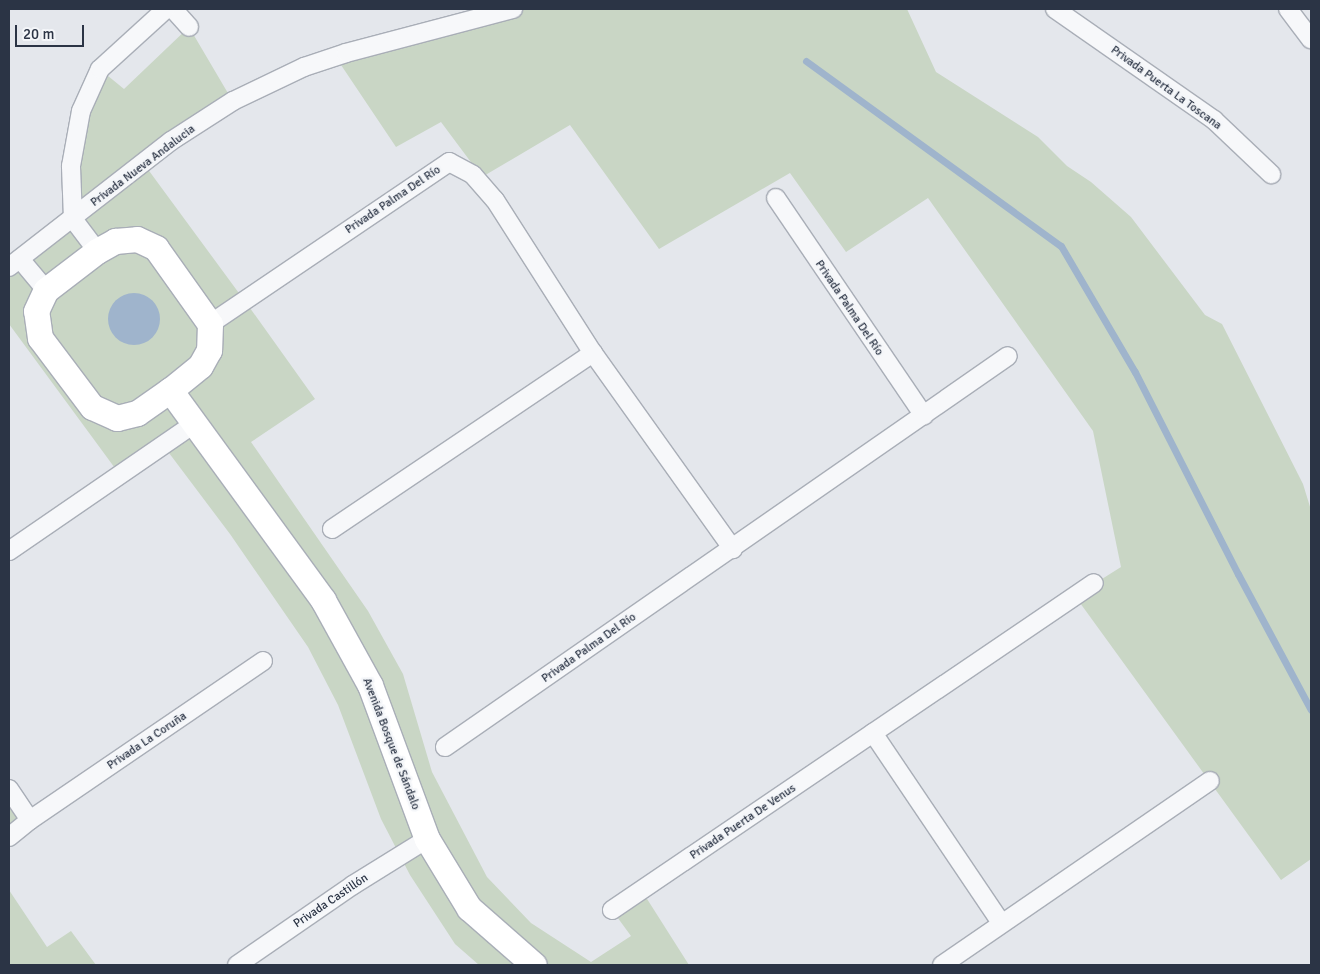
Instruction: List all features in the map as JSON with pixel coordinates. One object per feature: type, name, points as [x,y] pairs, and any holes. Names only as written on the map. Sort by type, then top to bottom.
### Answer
[{"type":"street","points":[[97,251],[73,219],[71,166],[81,111],[100,69],[166,9]]},
{"type":"street","points":[[173,9],[189,27]]},
{"type":"street","name":"Privada Nueva Andalucia","points":[[14,263],[171,141],[233,101],[304,67],[355,50],[471,15],[513,9]]},
{"type":"street","name":"Privada Puerta La Toscana","points":[[1055,9],[1214,120],[1271,174]]},
{"type":"street","points":[[1288,9],[1311,39]]},
{"type":"street","name":"Privada Palma Del Río","points":[[210,324],[449,162],[473,175],[495,200],[593,353],[733,549]]},
{"type":"street","name":"Privada Palma Del Río","points":[[776,198],[924,416]]},
{"type":"street","points":[[137,239],[156,248],[210,324],[209,350],[200,366],[137,413],[117,418],[92,407],[40,338],[36,311],[46,290],[97,251],[115,241],[137,239]]},
{"type":"street","points":[[14,263],[46,290]]},
{"type":"street","points":[[332,529],[593,353]]},
{"type":"street","name":"Privada Palma Del Río","points":[[445,747],[733,549],[1008,356]]},
{"type":"street","name":"Avenida Bosque de Sándalo","points":[[170,390],[323,600],[370,684],[427,839],[469,908],[534,965]]},
{"type":"street","points":[[9,551],[195,423]]},
{"type":"street","name":"Privada Puerta De Venus","points":[[612,910],[1094,583]]},
{"type":"street","name":"Privada La Coruña","points":[[9,838],[30,820],[263,662]]},
{"type":"street","points":[[873,734],[1001,923]]},
{"type":"street","points":[[942,965],[1210,781]]},
{"type":"street","points":[[9,789],[30,820]]},
{"type":"street","name":"Privada Castillón","points":[[237,965],[353,885],[427,839]]},
{"type":"green space","points":[[519,9],[907,9],[936,72],[1038,137],[1067,166],[1091,182],[1131,217],[1205,315],[1222,324],[1303,484],[1311,510],[1311,859],[1281,880],[1075,596],[1121,567],[1093,431],[928,198],[846,252],[790,173],[659,249],[570,125],[482,177],[441,122],[396,147],[337,59]]},
{"type":"green space","points":[[189,27],[232,100],[75,215],[73,167],[102,71],[124,89]]},
{"type":"green space","points":[[144,164],[244,300],[211,322],[137,239],[210,324],[245,301],[315,399],[251,442],[368,611],[403,674],[432,772],[487,877],[531,923],[591,962],[631,936],[612,910],[642,891],[689,965],[479,965],[455,944],[410,875],[381,819],[338,705],[308,647],[230,534],[163,445],[120,475],[9,324],[9,268],[20,260],[45,290],[37,311],[98,251],[74,219]]},
{"type":"green space","points":[[73,220],[96,250],[46,289],[21,259]]},
{"type":"green space","points":[[9,791],[29,820],[9,836]]},
{"type":"green space","points":[[9,890],[47,947],[71,931],[96,965],[9,965]]},
{"type":"water","points":[[129,293],[139,293],[153,300],[160,314],[160,324],[153,338],[139,345],[129,345],[119,341],[112,334],[108,324],[108,314],[112,304],[119,297]]},
{"type":"waterway","points":[[806,61],[1061,246],[1135,372],[1238,574],[1311,710]]}]
